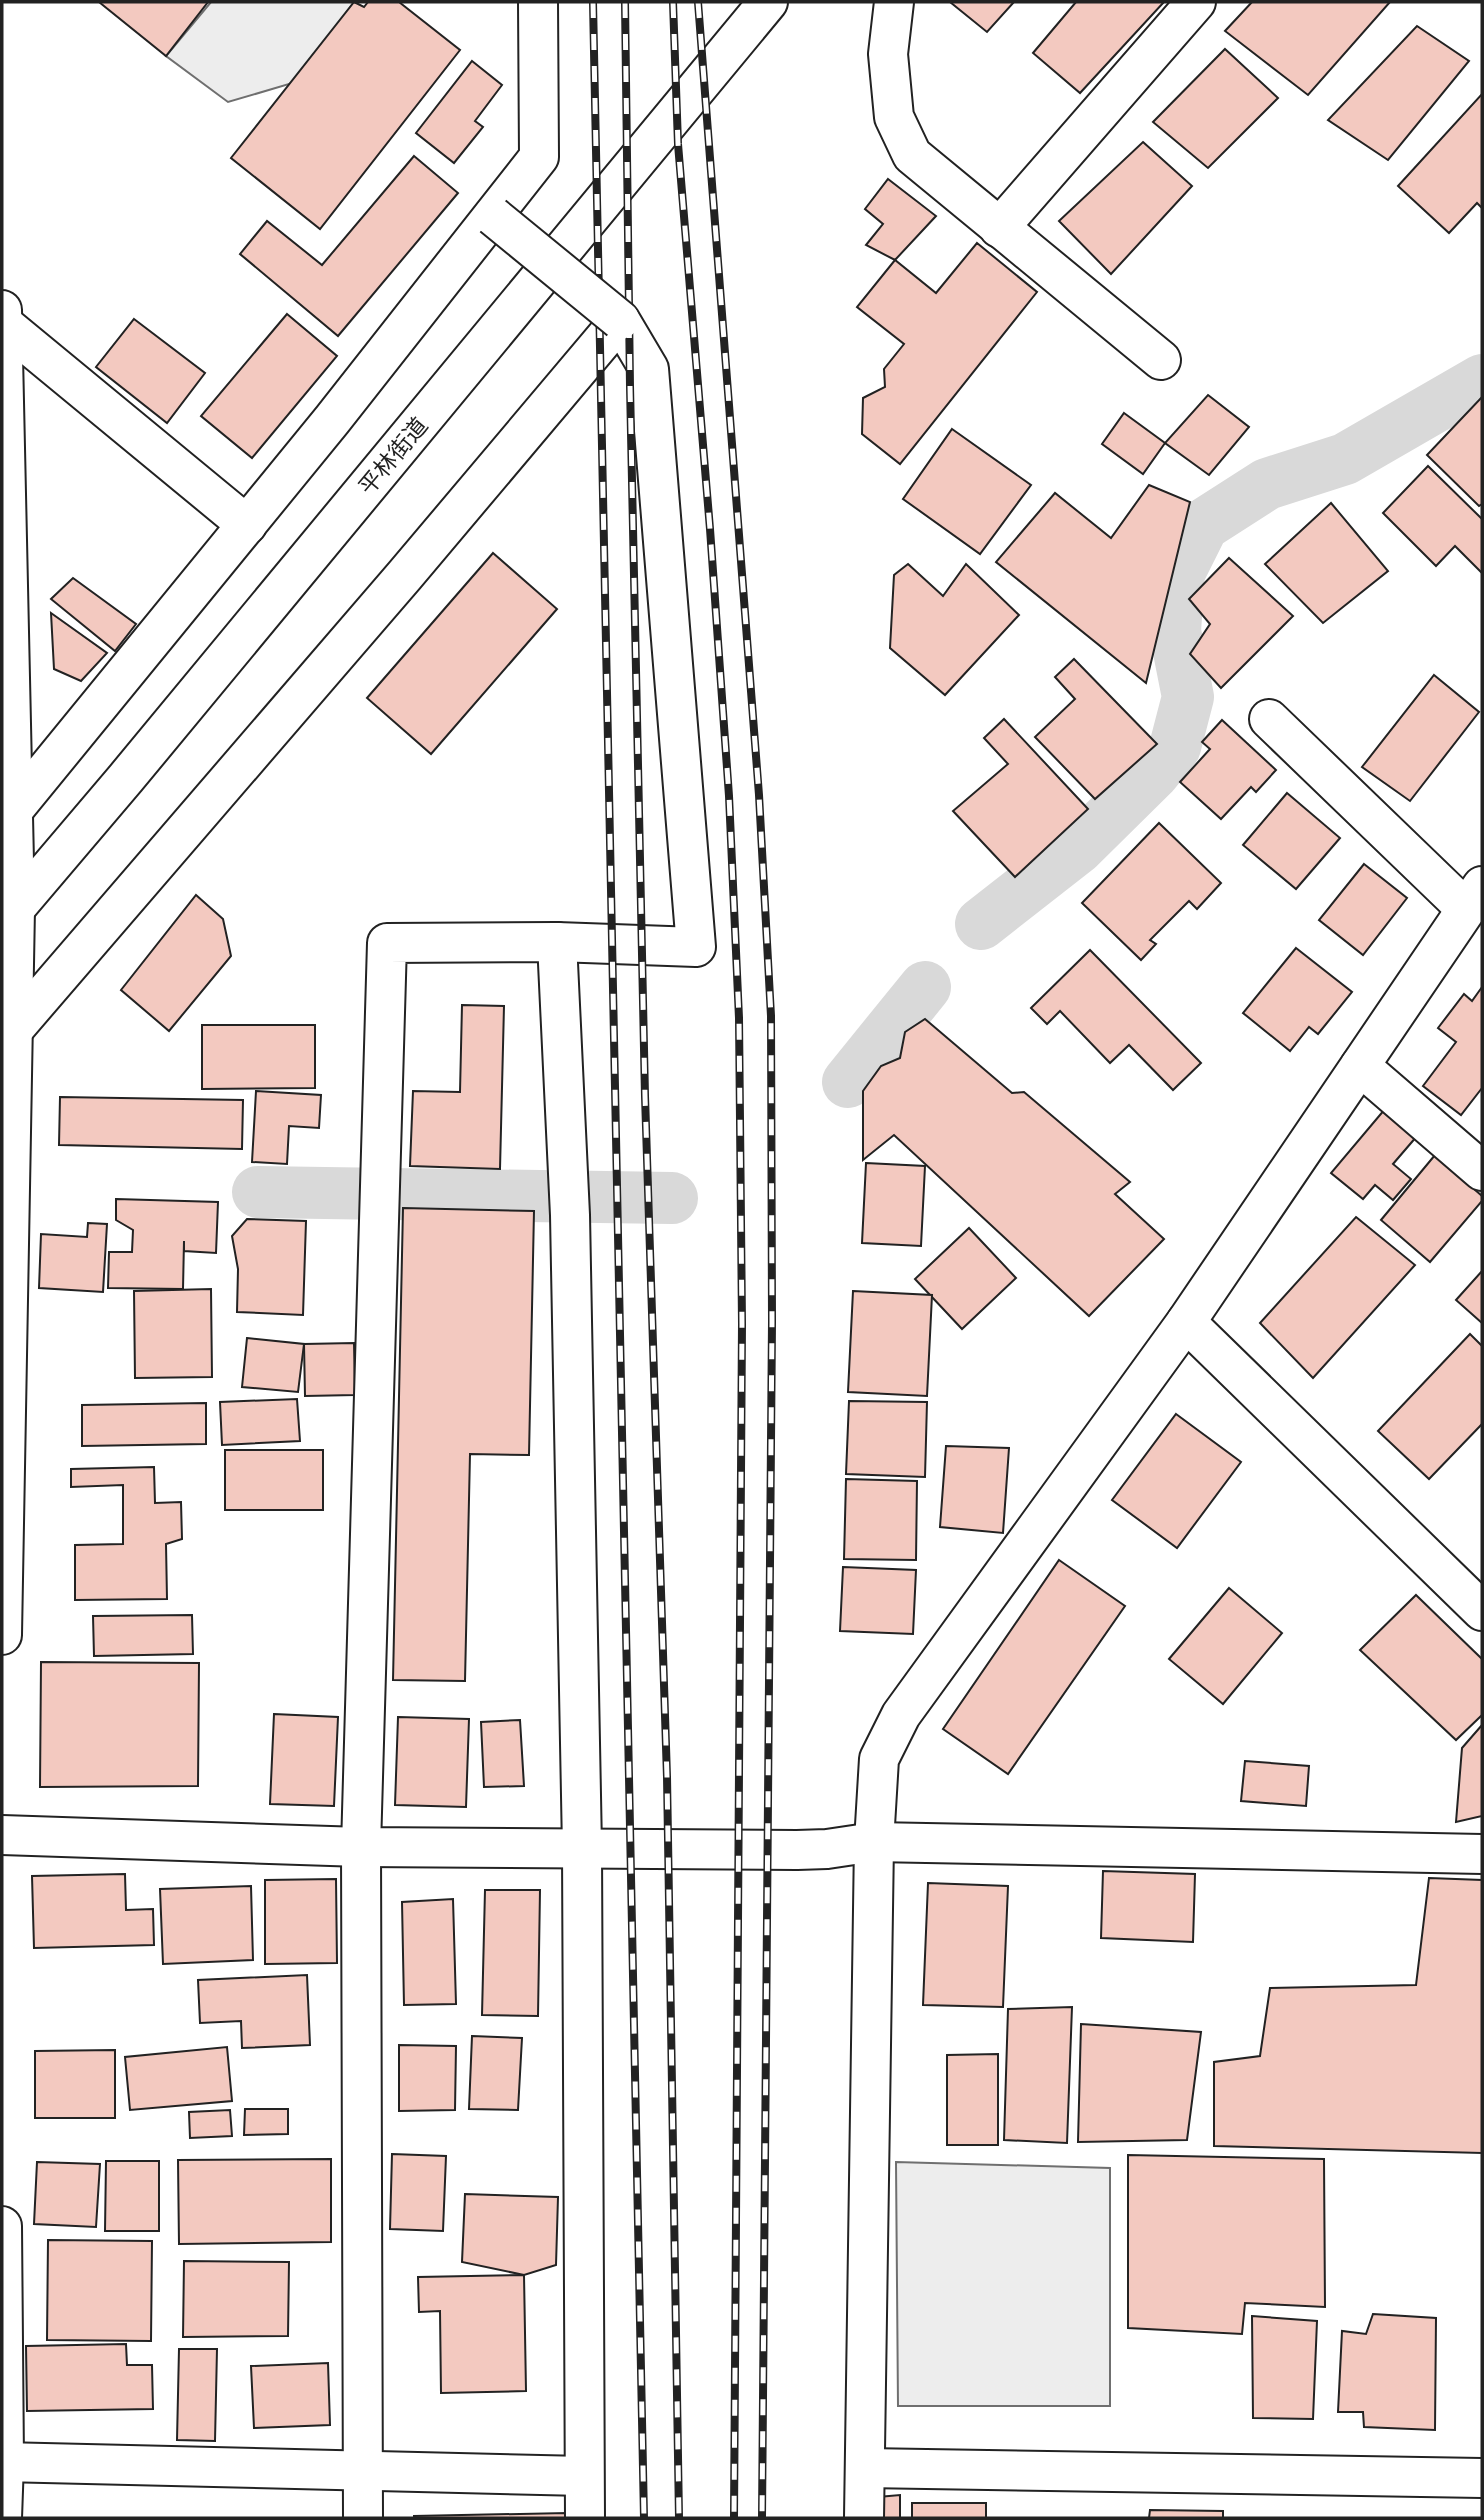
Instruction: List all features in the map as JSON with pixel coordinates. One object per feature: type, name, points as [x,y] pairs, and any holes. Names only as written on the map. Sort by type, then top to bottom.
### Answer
[{"type":"main road","points":[[15,808],[247,525],[539,157],[538,2]]},
{"type":"main road","name":"平林街道","points":[[6,909],[135,767],[768,2]]},
{"type":"main road","points":[[894,2],[888,54],[894,117],[912,155],[1161,360]]},
{"type":"main road","points":[[999,228],[1196,2]]},
{"type":"main road","points":[[363,2518],[365,2469],[361,1847],[387,943],[557,942],[695,947],[649,369],[620,320],[493,216]]},
{"type":"main road","points":[[2,310],[15,808],[6,909],[13,1030],[2,1635]]},
{"type":"main road","points":[[13,1030],[414,565],[620,320]]},
{"type":"main road","points":[[2,323],[247,525]]},
{"type":"main road","points":[[864,2518],[874,1842],[879,1759],[901,1715],[1186,1322],[1474,897],[1269,719]]},
{"type":"main road","points":[[557,942],[570,1215],[582,1848],[585,2518]]},
{"type":"main road","points":[[1360,1066],[1482,1171]]},
{"type":"main road","points":[[1186,1322],[1482,1611]]},
{"type":"main road","points":[[2,1835],[361,1847],[827,1849],[874,1842],[1482,1854]]},
{"type":"main road","points":[[2,2226],[2,2518]]},
{"type":"main road","points":[[3,2462],[584,2476]]},
{"type":"main road","points":[[865,2468],[1482,2478]]},
{"type":"shaded area","points":[[211,2],[354,2],[296,82],[228,102],[166,56]]},
{"type":"shaded area","points":[[896,2162],[1110,2168],[1110,2406],[898,2406]]},
{"type":"building","points":[[99,2],[208,2],[166,56]]},
{"type":"building","points":[[354,2],[364,7],[368,2],[399,2],[460,50],[320,229],[231,158]]},
{"type":"building","points":[[950,2],[1014,2],[987,32]]},
{"type":"building","points":[[1076,2],[1164,2],[1080,93],[1033,53]]},
{"type":"building","points":[[1252,2],[1390,2],[1308,95],[1225,31]]},
{"type":"building","points":[[1417,26],[1469,61],[1388,160],[1328,120]]},
{"type":"building","points":[[1225,49],[1278,98],[1208,168],[1153,122]]},
{"type":"building","points":[[472,61],[502,85],[475,121],[483,127],[454,163],[416,133]]},
{"type":"building","points":[[1482,94],[1482,208],[1477,203],[1449,233],[1398,186]]},
{"type":"building","points":[[1143,142],[1192,186],[1111,274],[1059,221]]},
{"type":"building","points":[[414,156],[458,193],[338,336],[240,254],[267,221],[322,265]]},
{"type":"building","points":[[888,179],[936,216],[895,260],[866,245],[883,224],[865,209]]},
{"type":"building","points":[[977,243],[1037,292],[900,464],[862,434],[863,398],[885,387],[884,369],[904,344],[857,307],[895,260],[936,293]]},
{"type":"building","points":[[287,314],[337,356],[252,458],[201,416]]},
{"type":"building","points":[[134,319],[205,373],[167,423],[96,367]]},
{"type":"building","points":[[1208,395],[1249,427],[1209,475],[1165,443]]},
{"type":"building","points":[[1482,397],[1482,504],[1479,506],[1427,455]]},
{"type":"building","points":[[1124,413],[1165,443],[1143,474],[1102,444]]},
{"type":"building","points":[[952,429],[1031,485],[980,554],[903,499]]},
{"type":"building","points":[[1428,466],[1482,519],[1482,573],[1455,546],[1436,566],[1383,513]]},
{"type":"building","points":[[1149,485],[1190,502],[1146,683],[996,562],[1055,493],[1111,538]]},
{"type":"building","points":[[1331,503],[1388,571],[1323,623],[1265,564]]},
{"type":"building","points":[[493,553],[557,609],[431,754],[367,698]]},
{"type":"building","points":[[1229,558],[1293,616],[1221,688],[1190,654],[1210,624],[1189,599]]},
{"type":"building","points":[[908,564],[943,596],[966,564],[1019,615],[945,695],[890,648],[894,575]]},
{"type":"building","points":[[73,578],[136,624],[115,651],[51,599]]},
{"type":"building","points":[[51,613],[107,653],[81,681],[54,669]]},
{"type":"building","points":[[1074,659],[1157,744],[1095,799],[1035,737],[1075,699],[1055,677]]},
{"type":"building","points":[[1434,675],[1479,712],[1410,801],[1362,767]]},
{"type":"building","points":[[1004,719],[1088,809],[1015,877],[953,811],[1008,764],[984,738]]},
{"type":"building","points":[[1222,720],[1276,770],[1256,792],[1251,787],[1221,819],[1180,782],[1210,749],[1202,742]]},
{"type":"building","points":[[1287,793],[1340,838],[1296,889],[1243,845]]},
{"type":"building","points":[[1159,823],[1221,883],[1197,909],[1189,901],[1150,940],[1156,944],[1141,960],[1082,903]]},
{"type":"building","points":[[1364,864],[1407,898],[1363,955],[1319,920]]},
{"type":"building","points":[[196,895],[223,919],[231,956],[169,1031],[121,990]]},
{"type":"building","points":[[1296,948],[1352,992],[1318,1034],[1309,1027],[1290,1051],[1243,1013]]},
{"type":"building","points":[[1090,950],[1201,1063],[1173,1090],[1129,1045],[1110,1063],[1060,1011],[1047,1024],[1031,1008]]},
{"type":"building","points":[[1482,987],[1482,1088],[1461,1115],[1423,1086],[1456,1042],[1438,1028],[1464,994],[1472,1001]]},
{"type":"building","points":[[462,1005],[504,1006],[500,1169],[410,1166],[413,1091],[460,1092]]},
{"type":"building","points":[[925,1019],[1012,1093],[1024,1092],[1130,1182],[1115,1194],[1164,1239],[1089,1316],[894,1135],[863,1160],[863,1091],[881,1066],[900,1058],[905,1032]]},
{"type":"building","points":[[202,1025],[315,1025],[315,1088],[202,1089]]},
{"type":"building","points":[[256,1091],[321,1095],[319,1128],[289,1126],[287,1164],[252,1162]]},
{"type":"building","points":[[60,1097],[243,1100],[242,1149],[59,1145]]},
{"type":"building","points":[[1385,1109],[1417,1136],[1393,1164],[1411,1179],[1393,1200],[1375,1185],[1363,1199],[1331,1173]]},
{"type":"building","points":[[1435,1155],[1482,1196],[1482,1201],[1430,1262],[1381,1220]]},
{"type":"building","points":[[866,1163],[925,1166],[921,1246],[862,1243]]},
{"type":"building","points":[[116,1199],[218,1202],[216,1253],[184,1251],[184,1241],[183,1289],[108,1288],[109,1252],[132,1252],[133,1230],[116,1220]]},
{"type":"building","points":[[403,1208],[534,1211],[529,1455],[470,1454],[465,1681],[393,1680]]},
{"type":"building","points":[[1356,1217],[1415,1265],[1313,1378],[1260,1323]]},
{"type":"building","points":[[247,1219],[306,1221],[303,1315],[237,1312],[238,1269],[232,1236]]},
{"type":"building","points":[[88,1223],[107,1224],[103,1292],[39,1288],[41,1234],[87,1237]]},
{"type":"building","points":[[969,1228],[1016,1278],[962,1329],[915,1279]]},
{"type":"building","points":[[1482,1271],[1482,1323],[1456,1300]]},
{"type":"building","points":[[211,1289],[212,1377],[135,1378],[134,1291]]},
{"type":"building","points":[[853,1291],[932,1295],[927,1396],[848,1392]]},
{"type":"building","points":[[1470,1334],[1482,1346],[1482,1424],[1429,1479],[1378,1431]]},
{"type":"building","points":[[247,1338],[304,1344],[298,1392],[242,1387]]},
{"type":"building","points":[[354,1343],[355,1395],[305,1396],[304,1344]]},
{"type":"building","points":[[297,1399],[300,1441],[222,1445],[220,1402]]},
{"type":"building","points":[[849,1401],[927,1402],[925,1477],[846,1474]]},
{"type":"building","points":[[206,1403],[206,1444],[82,1446],[82,1405]]},
{"type":"building","points":[[1176,1414],[1241,1462],[1177,1548],[1112,1500]]},
{"type":"building","points":[[946,1446],[1009,1448],[1003,1533],[940,1527]]},
{"type":"building","points":[[225,1450],[323,1450],[323,1510],[225,1510]]},
{"type":"building","points":[[154,1467],[155,1503],[181,1502],[182,1539],[166,1544],[167,1599],[75,1600],[75,1545],[123,1544],[123,1485],[71,1487],[71,1469]]},
{"type":"building","points":[[846,1479],[917,1481],[916,1560],[844,1559]]},
{"type":"building","points":[[1059,1560],[1125,1606],[1008,1774],[943,1729]]},
{"type":"building","points":[[843,1567],[916,1570],[913,1634],[840,1631]]},
{"type":"building","points":[[1229,1588],[1282,1633],[1223,1704],[1169,1659]]},
{"type":"building","points":[[1416,1595],[1482,1659],[1482,1715],[1456,1740],[1360,1650]]},
{"type":"building","points":[[192,1615],[193,1654],[94,1656],[93,1616]]},
{"type":"building","points":[[41,1662],[199,1663],[198,1786],[40,1787]]},
{"type":"building","points":[[274,1714],[338,1717],[334,1806],[270,1804]]},
{"type":"building","points":[[398,1717],[469,1719],[466,1807],[395,1805]]},
{"type":"building","points":[[520,1720],[524,1786],[484,1787],[481,1722]]},
{"type":"building","points":[[1482,1725],[1482,1816],[1456,1822],[1462,1748]]},
{"type":"building","points":[[1245,1761],[1309,1766],[1306,1806],[1241,1801]]},
{"type":"building","points":[[1103,1871],[1195,1874],[1193,1942],[1101,1938]]},
{"type":"building","points":[[125,1874],[126,1910],[153,1909],[154,1945],[34,1948],[32,1876]]},
{"type":"building","points":[[1429,1878],[1482,1880],[1482,2153],[1214,2146],[1214,2062],[1260,2056],[1270,1988],[1416,1985]]},
{"type":"building","points":[[336,1879],[337,1963],[265,1964],[265,1880]]},
{"type":"building","points":[[928,1883],[1008,1886],[1003,2007],[923,2005]]},
{"type":"building","points":[[251,1886],[253,1960],[163,1964],[160,1889]]},
{"type":"building","points":[[485,1890],[540,1890],[538,2016],[482,2015]]},
{"type":"building","points":[[453,1899],[456,2004],[404,2005],[402,1902]]},
{"type":"building","points":[[307,1975],[310,2045],[242,2048],[241,2021],[200,2023],[198,1980]]},
{"type":"building","points":[[1072,2007],[1067,2143],[1004,2140],[1008,2009]]},
{"type":"building","points":[[1081,2024],[1201,2032],[1187,2140],[1078,2142]]},
{"type":"building","points":[[472,2036],[522,2038],[518,2110],[469,2109]]},
{"type":"building","points":[[399,2045],[456,2046],[455,2110],[399,2111]]},
{"type":"building","points":[[227,2047],[232,2101],[130,2110],[125,2057]]},
{"type":"building","points":[[115,2050],[115,2118],[35,2118],[35,2051]]},
{"type":"building","points":[[998,2054],[998,2145],[947,2145],[947,2055]]},
{"type":"building","points":[[245,2109],[288,2109],[288,2134],[244,2135]]},
{"type":"building","points":[[230,2110],[232,2136],[190,2138],[189,2112]]},
{"type":"building","points":[[392,2154],[446,2156],[443,2231],[390,2229]]},
{"type":"building","points":[[1128,2155],[1324,2159],[1325,2307],[1245,2303],[1242,2334],[1128,2328]]},
{"type":"building","points":[[331,2159],[331,2242],[179,2244],[178,2160]]},
{"type":"building","points":[[106,2161],[159,2161],[159,2231],[105,2231]]},
{"type":"building","points":[[37,2162],[100,2164],[96,2227],[34,2224]]},
{"type":"building","points":[[465,2194],[558,2197],[556,2265],[524,2275],[462,2262]]},
{"type":"building","points":[[48,2240],[152,2241],[151,2341],[47,2340]]},
{"type":"building","points":[[184,2261],[289,2262],[288,2336],[183,2337]]},
{"type":"building","points":[[524,2275],[526,2391],[441,2393],[440,2311],[419,2312],[418,2277]]},
{"type":"building","points":[[1373,2314],[1436,2318],[1435,2430],[1364,2427],[1363,2412],[1338,2412],[1342,2331],[1366,2334]]},
{"type":"building","points":[[1252,2316],[1317,2321],[1313,2419],[1253,2418]]},
{"type":"building","points":[[126,2344],[127,2365],[152,2365],[153,2409],[27,2411],[26,2346]]},
{"type":"building","points":[[179,2349],[217,2349],[215,2441],[177,2440]]},
{"type":"building","points":[[328,2363],[330,2425],[254,2428],[251,2366]]},
{"type":"building","points":[[900,2495],[900,2518],[877,2518],[878,2497]]},
{"type":"building","points":[[912,2503],[986,2503],[986,2518],[912,2518]]},
{"type":"building","points":[[1150,2510],[1223,2511],[1223,2518],[1149,2518]]},
{"type":"building","points":[[567,2513],[567,2518],[414,2518],[414,2516]]},
{"type":"waterway","points":[[981,924],[1078,848],[1154,773],[1175,747],[1188,697],[1175,631],[1179,573],[1203,525],[1267,484],[1345,459],[1482,380]]},
{"type":"waterway","points":[[848,1082],[925,987]]},
{"type":"waterway","points":[[258,1192],[672,1198]]},
{"type":"railway","points":[[593,2],[644,2518]]},
{"type":"railway","points":[[625,2],[645,1096],[667,1777],[679,2518]]},
{"type":"railway","points":[[673,2],[678,144],[729,796],[739,1018],[742,1324],[734,2518]]},
{"type":"railway","points":[[698,2],[759,795],[771,1016],[772,1322],[762,2518]]}]
